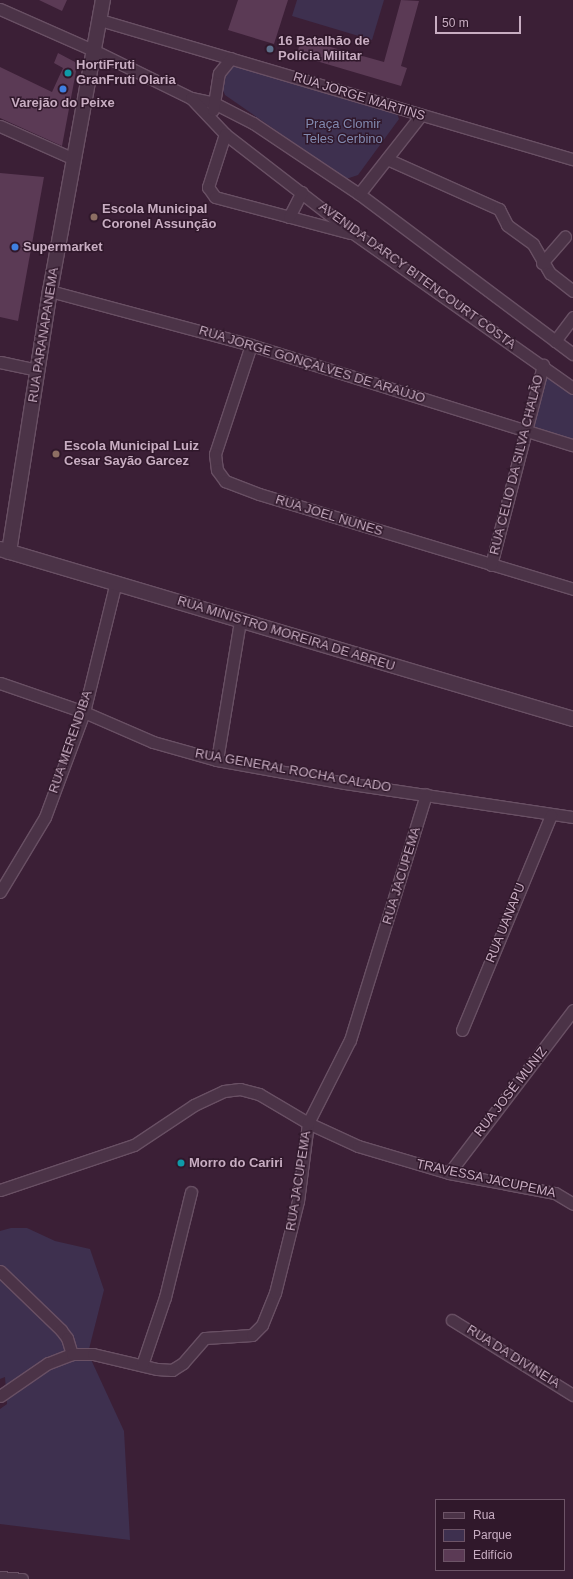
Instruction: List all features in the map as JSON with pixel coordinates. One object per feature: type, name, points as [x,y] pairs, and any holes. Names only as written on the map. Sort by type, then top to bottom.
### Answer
[{"type":"street","name":"RUA PARANAPANEMA","points":[[5,550],[103,0]]},
{"type":"street","name":"AVENIDA DARCY BITENCOURT COSTA","points":[[0,9],[93,50],[191,98],[214,103],[253,123],[359,194],[573,354]]},
{"type":"street","name":"RUA JORGE MARTINS","points":[[100,20],[573,159]]},
{"type":"street","points":[[211,122],[219,73],[231,58]]},
{"type":"street","name":"AVENIDA DARCY BITENCOURT COSTA","points":[[191,98],[211,122],[224,134],[302,192],[353,233],[543,365],[573,388]]},
{"type":"street","points":[[359,194],[421,115]]},
{"type":"street","points":[[0,126],[74,159]]},
{"type":"street","points":[[224,134],[208,187],[211,194],[215,197],[353,233]]},
{"type":"street","points":[[386,159],[499,209],[507,225],[533,244],[542,263],[550,273],[573,291]]},
{"type":"street","points":[[288,217],[302,192]]},
{"type":"street","points":[[542,263],[565,237]]},
{"type":"street","name":"RUA JORGE GONÇALVES DE ARAÚJO","points":[[50,291],[251,345],[526,429],[573,445]]},
{"type":"street","points":[[555,341],[573,317]]},
{"type":"street","name":"RUA JOEL NUNES","points":[[251,345],[215,454],[217,470],[225,480],[259,494],[573,589]]},
{"type":"street","points":[[0,362],[38,370]]},
{"type":"street","name":"RUA CELIO DA SILVA CHALÃO","points":[[491,565],[543,365]]},
{"type":"street","name":"RUA MINISTRO MOREIRA DE ABREU","points":[[5,550],[573,719]]},
{"type":"street","name":"RUA MERENDIBA","points":[[0,892],[46,817],[84,712],[116,582]]},
{"type":"street","points":[[216,760],[240,621]]},
{"type":"street","name":"RUA GENERAL ROCHA CALADO","points":[[0,683],[84,712],[153,742],[216,760],[551,815],[573,817]]},
{"type":"street","name":"RUA JACUPEMA","points":[[72,1354],[93,1354],[157,1369],[177,1369],[205,1338],[210,1336],[234,1338],[258,1332],[268,1315],[298,1201],[308,1123],[350,1040],[426,795]]},
{"type":"street","name":"RUA UANAPU","points":[[462,1030],[551,815]]},
{"type":"street","name":"RUA JOSÉ MUNIZ","points":[[449,1173],[573,1010]]},
{"type":"street","name":"TRAVESSA JACUPEMA","points":[[0,1190],[134,1145],[194,1105],[224,1091],[240,1089],[259,1094],[308,1123],[358,1146],[449,1173],[555,1193],[573,1204]]},
{"type":"street","points":[[142,1365],[165,1297],[191,1192]]},
{"type":"street","points":[[0,1271],[61,1330],[67,1338],[72,1354],[48,1363],[0,1396]]},
{"type":"street","name":"RUA DA DIVINEIA","points":[[452,1320],[573,1395]]},
{"type":"street","points":[[0,1577],[22,1579]]},
{"type":"green space","points":[[297,0],[384,0],[372,40],[292,16]]},
{"type":"green space","name":"Praça Clomir Teles Cerbino","points":[[237,64],[395,108],[399,119],[358,175],[346,179],[225,95],[219,81],[223,70]]},
{"type":"green space","points":[[543,369],[573,392],[573,442],[532,428]]},
{"type":"green space","points":[[11,1228],[27,1228],[55,1241],[90,1249],[104,1290],[88,1353],[124,1431],[130,1540],[0,1524],[0,1409],[7,1404],[5,1377],[0,1379],[0,1231]]},
{"type":"building","points":[[39,0],[67,0],[62,11]]},
{"type":"building","points":[[238,0],[288,0],[274,44],[228,30]]},
{"type":"building","points":[[401,0],[419,1],[401,66],[407,68],[401,86],[296,55],[302,39],[384,62]]},
{"type":"building","points":[[58,53],[75,62],[77,66],[62,146],[0,118],[0,67],[52,92],[63,68],[54,63]]},
{"type":"building","name":"Supermarket","points":[[0,173],[44,177],[18,321],[0,317]]},
{"type":"place","name":"16 Batalhão de Polícia Militar","points":[[270,49]]},
{"type":"place","name":"HortiFruti GranFruti Olaria","points":[[68,73]]},
{"type":"place","name":"Varejão do Peixe","points":[[63,89]]},
{"type":"place","name":"Escola Municipal Coronel Assunção","points":[[94,217]]},
{"type":"place","name":"Supermarket","points":[[15,247]]},
{"type":"place","name":"Escola Municipal Luiz Cesar Sayão Garcez","points":[[56,454]]},
{"type":"place","name":"Morro do Cariri","points":[[181,1163]]}]
